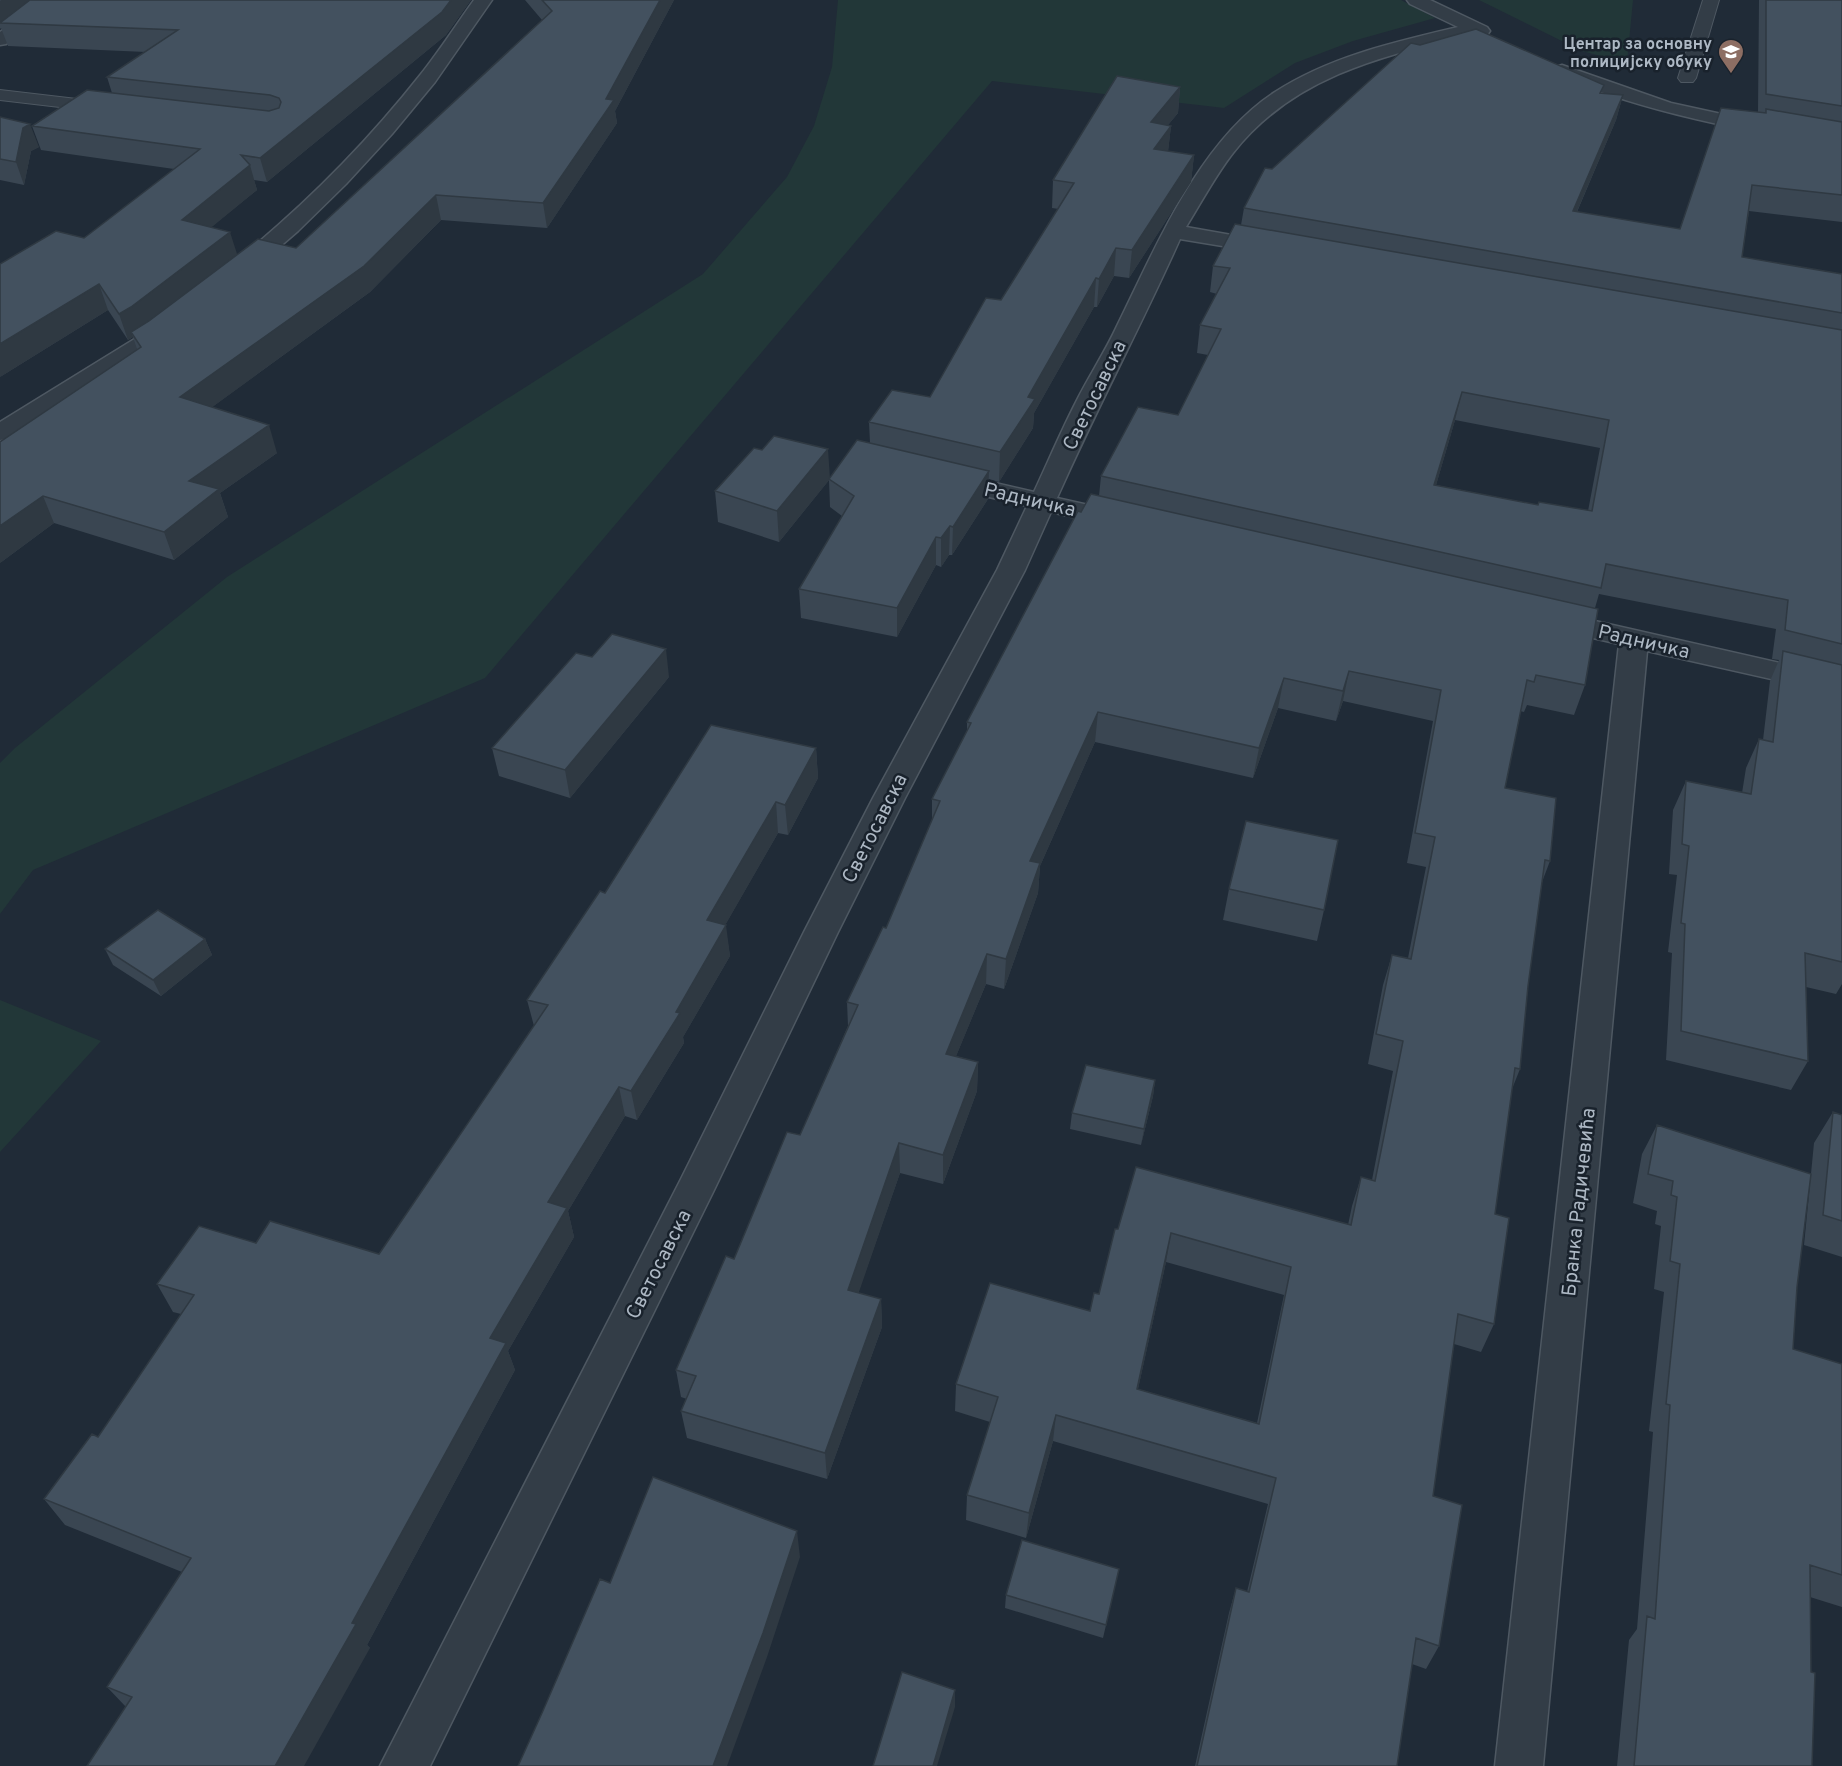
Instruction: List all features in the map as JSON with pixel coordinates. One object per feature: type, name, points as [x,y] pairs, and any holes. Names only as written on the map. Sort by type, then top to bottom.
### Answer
[{"type":"street","points":[[0,40],[54,0]]},
{"type":"street","points":[[224,282],[260,254],[348,170],[428,78],[483,0]]},
{"type":"street","name":"Светосавска","points":[[404,1766],[695,1190],[889,798],[1011,570],[1088,402],[1128,328],[1173,231],[1224,151],[1253,119],[1282,96],[1341,65],[1390,49],[1485,33],[1416,0]]},
{"type":"street","points":[[1545,63],[1621,95],[1657,105],[1708,117],[1842,141]]},
{"type":"street","points":[[1173,231],[1290,252]]},
{"type":"street","points":[[0,434],[149,340],[190,309]]},
{"type":"street","name":"Радничка","points":[[917,473],[1143,526]]},
{"type":"street","name":"Радничка","points":[[1529,615],[1842,686]]},
{"type":"street","name":"Бранка Радичевића","points":[[1519,1766],[1634,639]]},
{"type":"lane","points":[[1687,78],[1711,0]]},
{"type":"lane","points":[[0,95],[126,110]]},
{"type":"green space","points":[[838,0],[1401,0],[1435,18],[1353,41],[1295,63],[1224,108],[992,81],[485,678],[33,870],[0,914],[0,763],[15,748],[227,577],[703,274],[787,177],[814,126],[832,67]]},
{"type":"green space","points":[[1479,0],[1633,0],[1627,63],[1582,51]]},
{"type":"green space","points":[[0,1000],[101,1041],[0,1152]]},
{"type":"building","points":[[30,0],[451,0],[442,12],[260,158],[241,155],[250,165],[182,220],[230,232],[119,314],[99,284],[0,344],[0,264],[56,231],[84,238],[200,149],[32,126],[87,90],[269,111],[279,108],[281,102],[279,98],[270,95],[107,77],[178,30],[0,23]]},
{"type":"building","points":[[542,0],[660,0],[606,99],[614,100],[543,203],[436,195],[364,266],[180,397],[269,425],[189,481],[219,489],[164,532],[43,496],[0,526],[0,442],[141,347],[131,332],[258,239],[296,248],[552,11]]},
{"type":"building","points":[[1766,0],[1842,0],[1842,106],[1766,94]]},
{"type":"building","points":[[1476,29],[1604,85],[1600,93],[1623,95],[1573,211],[1680,229],[1721,108],[1766,113],[1766,109],[1842,122],[1842,195],[1752,185],[1742,257],[1842,274],[1842,313],[1244,208],[1265,168],[1272,169],[1411,43],[1420,45]]},
{"type":"building","points":[[1117,76],[1180,87],[1151,122],[1171,126],[1154,149],[1194,155],[1132,250],[1116,248],[1099,279],[1096,278],[1028,397],[1035,399],[1000,452],[869,422],[892,390],[930,397],[986,298],[1001,300],[1074,183],[1053,180]]},
{"type":"building","points":[[0,117],[30,124],[23,128],[16,162],[0,159]]},
{"type":"building","points":[[1235,224],[1842,330],[1842,644],[1785,630],[1788,600],[1606,564],[1601,588],[1101,476],[1138,407],[1178,415],[1221,329],[1200,325],[1230,268],[1213,266]],"holes":[[[1462,392],[1609,420],[1592,511],[1539,502],[1538,505],[1434,485]]]},
{"type":"building","points":[[774,436],[828,449],[777,511],[715,491],[754,448],[762,450]]},
{"type":"building","points":[[857,440],[989,471],[953,527],[950,526],[941,538],[936,537],[897,608],[799,589],[854,496],[829,479]]},
{"type":"building","points":[[1091,494],[1598,609],[1585,685],[1536,675],[1534,682],[1527,680],[1505,788],[1556,798],[1550,861],[1545,860],[1528,986],[1520,1069],[1515,1068],[1495,1214],[1509,1218],[1494,1324],[1458,1314],[1433,1496],[1462,1505],[1439,1646],[1416,1638],[1397,1766],[1197,1766],[1236,1588],[1249,1592],[1276,1478],[1056,1415],[1029,1513],[967,1495],[998,1397],[956,1384],[990,1283],[1090,1311],[1094,1293],[1099,1294],[1115,1229],[1118,1229],[1136,1167],[1351,1225],[1361,1177],[1375,1181],[1403,1041],[1376,1034],[1392,955],[1411,959],[1435,837],[1415,833],[1441,690],[1349,671],[1343,691],[1284,678],[1259,748],[1098,712],[1030,861],[1040,863],[1006,959],[987,954],[946,1054],[978,1062],[943,1155],[899,1143],[848,1290],[881,1299],[825,1453],[681,1411],[696,1376],[676,1370],[726,1256],[734,1259],[787,1132],[800,1135],[858,1005],[847,1002],[883,927],[886,928],[940,801],[932,799],[971,723],[967,722],[1078,511],[1081,512]],"holes":[[[1171,1233],[1291,1267],[1259,1424],[1137,1389]]]},
{"type":"building","points":[[612,634],[666,649],[565,770],[492,748],[576,653],[592,657]]},
{"type":"building","points":[[1783,651],[1842,665],[1842,962],[1805,953],[1808,1061],[1681,1031],[1685,924],[1681,923],[1689,846],[1682,844],[1686,781],[1751,794],[1759,739],[1773,742]]},
{"type":"building","points":[[711,725],[816,748],[785,805],[776,802],[707,920],[726,925],[676,1012],[680,1013],[631,1091],[619,1087],[548,1202],[567,1208],[490,1338],[506,1343],[352,1623],[356,1624],[275,1766],[87,1766],[132,1697],[107,1687],[191,1558],[44,1499],[92,1434],[98,1437],[194,1295],[157,1284],[199,1226],[256,1243],[270,1221],[379,1254],[548,1005],[527,1000],[600,891],[605,893]]},
{"type":"building","points":[[1246,821],[1338,840],[1324,910],[1229,889]]},
{"type":"building","points":[[158,910],[205,939],[153,980],[105,949]]},
{"type":"building","points":[[1086,1065],[1155,1080],[1144,1129],[1072,1113]]},
{"type":"building","points":[[1833,1112],[1842,1115],[1842,1221],[1823,1215]]},
{"type":"building","points":[[1657,1125],[1811,1174],[1797,1287],[1793,1349],[1842,1364],[1842,1575],[1810,1565],[1811,1672],[1815,1673],[1812,1766],[1634,1766],[1647,1616],[1655,1619],[1670,1405],[1666,1404],[1680,1264],[1670,1261],[1677,1197],[1671,1195],[1673,1181],[1648,1174]]},
{"type":"building","points":[[653,1477],[797,1531],[763,1633],[713,1766],[518,1766],[600,1579],[610,1583]]},
{"type":"building","points":[[1022,1540],[1119,1569],[1106,1625],[1006,1595]]},
{"type":"building","points":[[902,1672],[955,1690],[933,1766],[873,1766]]},
{"type":"place","name":"Центар за основну полицијску обуку","points":[[1731,75]]}]
